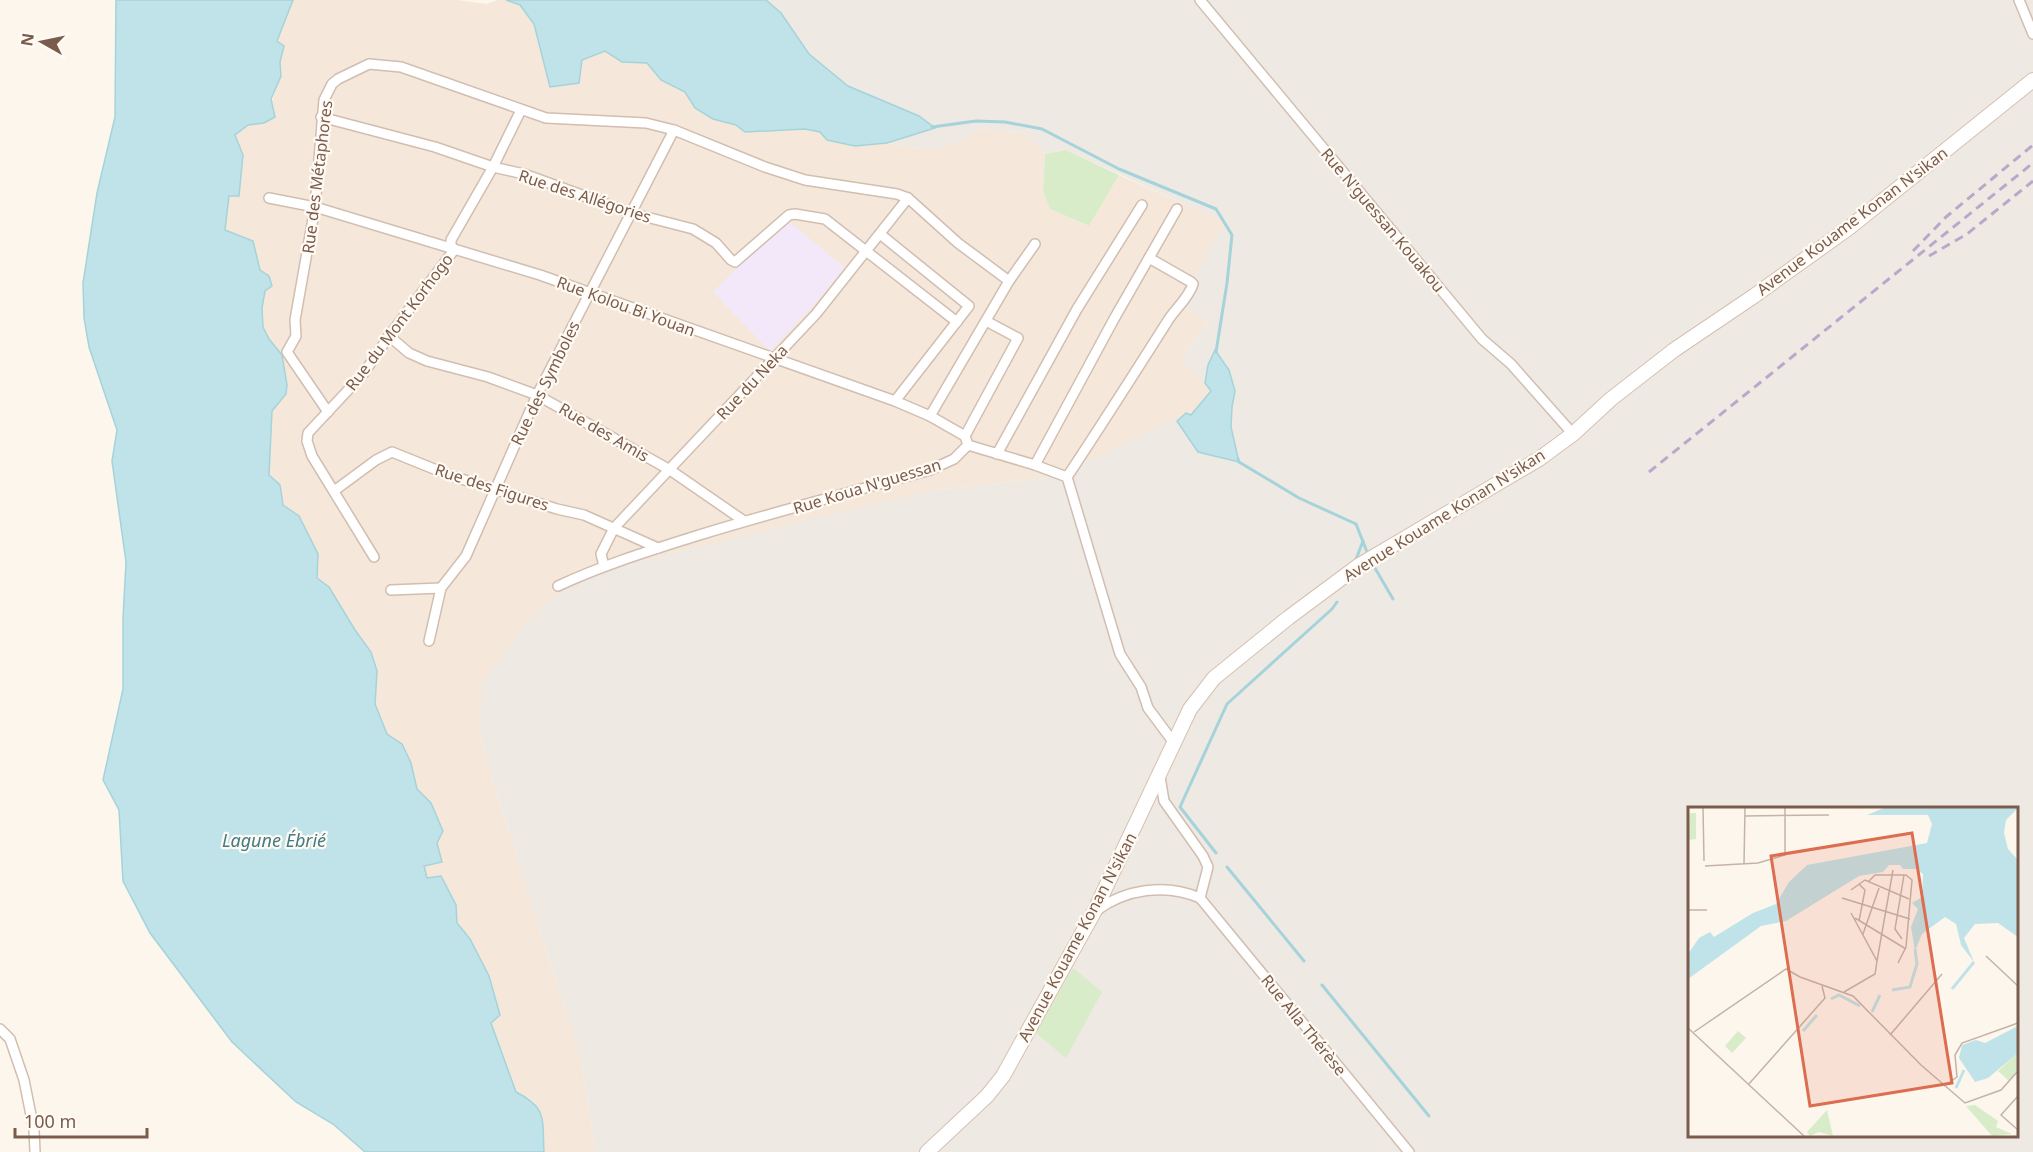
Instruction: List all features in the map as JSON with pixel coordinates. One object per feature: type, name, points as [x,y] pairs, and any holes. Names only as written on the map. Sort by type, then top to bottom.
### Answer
[{"type":"street","name":"Rue N'guessan Kouakou","points":[[1200,0],[1482,339],[1511,364],[1573,434]]},
{"type":"street","points":[[2019,0],[2033,34]]},
{"type":"street","name":"Rue des Métaphores","points":[[328,412],[287,352],[296,332],[295,320],[315,207],[324,100],[332,84],[369,64],[401,67],[546,118],[646,123],[674,130],[765,167],[805,180],[897,194],[908,198],[958,243],[1009,281]]},
{"type":"street","name":"Avenue Kouame Konan N'sikan","points":[[927,1152],[987,1096],[1003,1076],[1094,912],[1190,709],[1214,678],[1288,618],[1358,566],[1539,459],[1573,434],[1611,399],[1674,350],[1850,227],[2033,80]]},
{"type":"street","name":"Rue du Mont Korhogo","points":[[374,557],[312,456],[307,441],[308,433],[364,374],[389,336],[454,250],[451,240],[493,167],[521,110]]},
{"type":"street","name":"Rue des Allégories","points":[[321,117],[435,147],[493,167],[524,174],[631,213],[693,229],[716,243],[735,262],[789,215],[795,214],[825,219],[866,250]]},
{"type":"street","name":"Rue des Symboles","points":[[429,641],[441,588],[466,556],[537,394],[674,130]]},
{"type":"street","name":"Rue Kolou Bi Youan","points":[[269,198],[315,207],[540,275],[895,402],[930,416],[966,440]]},
{"type":"street","name":"Rue du Neka","points":[[603,566],[601,554],[614,528],[816,314],[908,198]]},
{"type":"street","points":[[997,454],[1077,309],[1142,205]]},
{"type":"street","points":[[1035,465],[1177,209]]},
{"type":"street","points":[[880,234],[967,303],[969,309],[895,402]]},
{"type":"street","points":[[930,416],[1009,281],[1035,244]]},
{"type":"street","points":[[866,250],[957,322]]},
{"type":"street","points":[[1067,477],[1193,284],[1149,258]]},
{"type":"street","points":[[986,321],[1018,338],[966,440],[997,454],[1067,477]]},
{"type":"street","name":"Rue des Amis","points":[[389,336],[409,353],[427,362],[488,377],[537,394],[670,470],[744,521]]},
{"type":"street","name":"Rue Koua N'guessan","points":[[558,586],[603,566],[744,521],[930,470],[954,459],[966,440]]},
{"type":"street","name":"Rue des Figures","points":[[334,491],[376,460],[392,452],[449,475],[557,509],[584,515],[658,548]]},
{"type":"street","points":[[1067,477],[1120,654],[1141,687],[1148,708],[1174,743]]},
{"type":"street","points":[[391,590],[441,588]]},
{"type":"street","points":[[1094,912],[1120,897],[1158,889],[1200,898],[1208,867],[1203,856],[1164,801],[1160,775]]},
{"type":"street","name":"Rue Alla Thérèse","points":[[1200,898],[1409,1152]]},
{"type":"street","points":[[0,1029],[10,1039],[24,1080],[34,1130],[35,1152]]},
{"type":"shaded area","points":[[293,0],[457,0],[487,4],[497,0],[506,0],[520,5],[534,24],[551,87],[582,60],[605,51],[622,62],[647,63],[661,80],[685,92],[695,108],[713,119],[736,125],[745,132],[805,129],[820,132],[855,146],[887,143],[930,150],[957,142],[982,128],[1025,133],[1045,154],[1043,191],[1050,209],[1089,226],[1119,175],[1225,222],[1181,304],[1208,323],[1181,359],[1211,390],[1191,415],[1184,415],[1109,452],[1046,478],[936,490],[479,730],[495,788],[582,1063],[595,1152],[544,1152],[541,1112],[532,1100],[516,1092],[491,1023],[500,1015],[470,939],[457,923],[456,905],[427,878],[424,866],[437,843],[431,803],[417,789],[411,763],[402,744],[387,734],[374,704],[377,671],[371,652],[329,587],[317,578],[318,554],[299,516],[283,505],[280,485],[269,475],[272,411],[286,394],[282,355],[263,327],[262,308],[265,291],[271,286],[269,276],[260,270],[253,241],[225,230],[229,195],[239,196],[243,155],[235,135],[248,125],[264,123],[281,76],[280,62],[284,46],[277,41]]},
{"type":"shaded area","points":[[766,0],[2033,0],[2033,1152],[595,1152],[582,1063],[495,788],[479,730],[482,684],[520,630],[548,602],[572,584],[606,569],[936,490],[1046,478],[1109,452],[1186,413],[1191,415],[1211,391],[1181,359],[1208,323],[1181,304],[1224,222],[1066,150],[1045,154],[1025,133],[982,128],[957,142],[930,150],[887,143],[935,128],[919,116],[848,86],[809,54],[781,13]]},
{"type":"shaded area","points":[[786,219],[845,268],[770,351],[713,292]]},
{"type":"green space","points":[[1066,150],[1119,175],[1089,226],[1050,209],[1043,191],[1045,154]]},
{"type":"green space","points":[[1073,968],[1102,992],[1066,1058],[1036,1033]]},
{"type":"water","name":"Lagune Ébrié","points":[[116,0],[293,0],[277,41],[284,46],[280,62],[281,76],[271,99],[275,117],[264,123],[248,125],[235,135],[243,155],[239,196],[229,196],[225,230],[253,241],[260,270],[269,276],[272,286],[265,291],[262,308],[263,327],[282,355],[287,385],[286,394],[272,411],[269,475],[280,485],[283,505],[299,516],[318,554],[317,578],[329,587],[371,652],[377,671],[375,704],[387,734],[402,744],[411,763],[417,789],[431,803],[443,831],[437,843],[442,862],[424,866],[427,878],[441,876],[456,905],[457,923],[470,939],[489,976],[500,1015],[491,1023],[516,1092],[534,1103],[541,1116],[544,1152],[365,1152],[333,1124],[296,1102],[232,1042],[150,933],[123,881],[119,810],[103,780],[123,689],[126,562],[112,461],[117,430],[89,347],[84,318],[83,283],[97,193],[115,117]]},
{"type":"water","points":[[506,0],[766,0],[781,13],[809,54],[848,86],[919,116],[935,128],[887,143],[855,146],[827,140],[820,132],[805,129],[745,132],[736,125],[713,119],[695,108],[685,92],[661,80],[647,63],[622,62],[605,51],[582,60],[579,83],[550,87],[534,24],[520,5]]},
{"type":"water","points":[[1215,350],[1229,370],[1235,391],[1231,427],[1239,462],[1198,452],[1177,421],[1186,413],[1191,415],[1211,391],[1205,383],[1208,365]]},
{"type":"waterway","points":[[932,127],[976,121],[1005,122],[1042,129],[1119,169],[1216,209],[1232,235],[1216,352]]},
{"type":"waterway","points":[[1238,459],[1239,462],[1299,498],[1356,524],[1367,552]]},
{"type":"waterway","points":[[1355,562],[1363,541]]},
{"type":"waterway","points":[[1372,563],[1393,599]]},
{"type":"waterway","points":[[1216,853],[1180,807],[1227,704],[1337,602]]},
{"type":"waterway","points":[[1227,867],[1304,961]]},
{"type":"waterway","points":[[1322,985],[1429,1116]]},
{"type":"railway","points":[[1913,251],[1946,217],[2033,145]]},
{"type":"railway","points":[[1649,472],[2033,163]]},
{"type":"railway","points":[[1929,256],[1967,234],[2033,181]]}]
